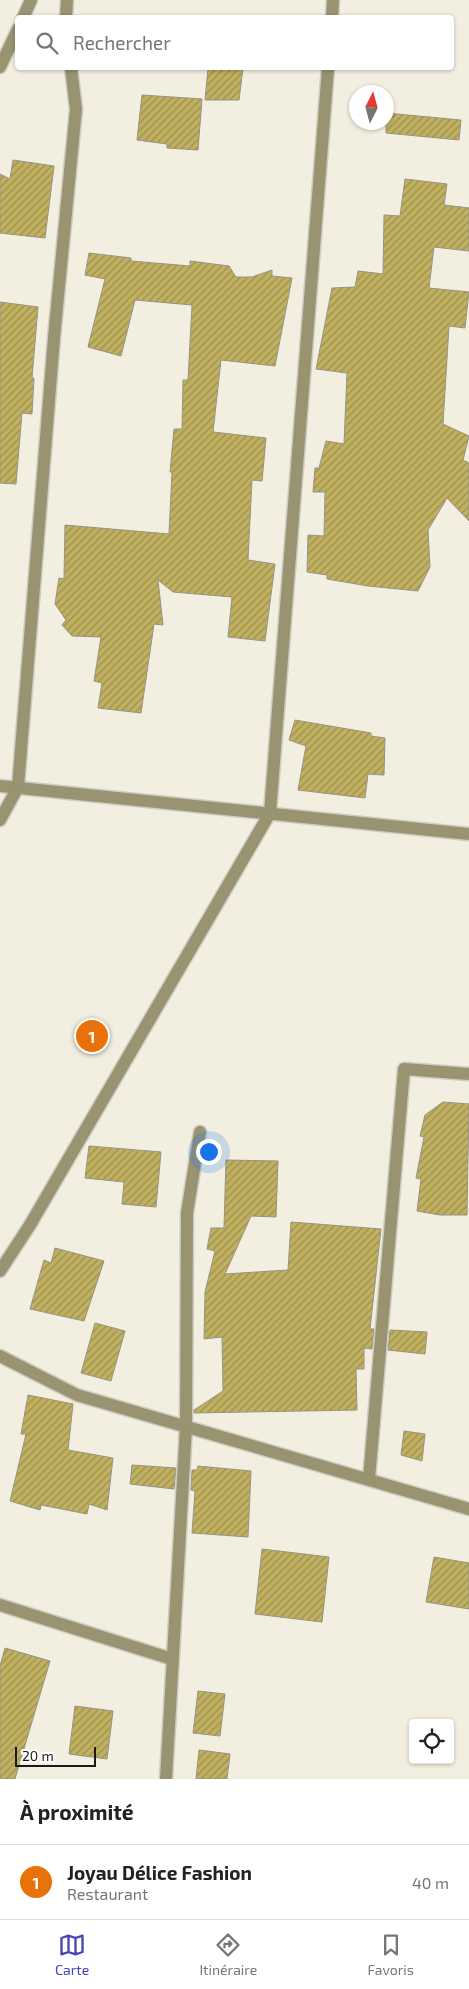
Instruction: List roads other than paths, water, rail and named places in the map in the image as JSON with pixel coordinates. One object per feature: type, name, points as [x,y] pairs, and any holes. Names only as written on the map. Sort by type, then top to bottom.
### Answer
[{"type":"street","points":[[24,15],[31,0]]},
{"type":"street","points":[[66,15],[67,0]]},
{"type":"street","points":[[332,15],[333,0]]},
{"type":"street","points":[[0,67],[4,51],[15,34]]},
{"type":"street","points":[[0,820],[18,787],[54,338],[76,109],[71,70]]},
{"type":"street","points":[[0,1271],[30,1225],[270,813],[328,70]]},
{"type":"street","points":[[0,786],[469,834]]},
{"type":"street","points":[[369,1479],[404,1069],[469,1074]]},
{"type":"street","points":[[166,1779],[186,1427],[187,1213],[200,1132]]},
{"type":"street","points":[[0,1356],[77,1395],[469,1509]]},
{"type":"street","points":[[0,1605],[172,1659]]},
{"type":"place","name":"Joyau Délice Fashion","points":[[92,1036]]}]
